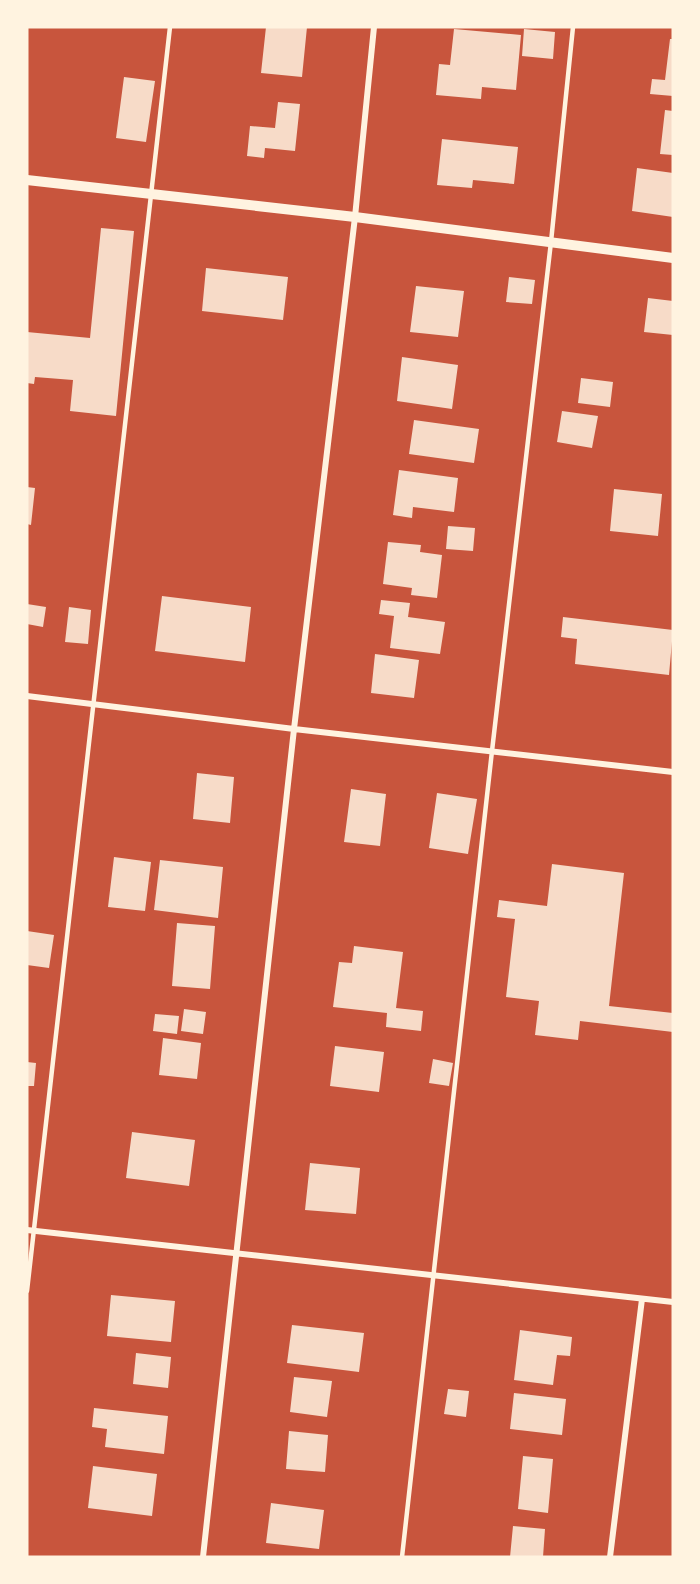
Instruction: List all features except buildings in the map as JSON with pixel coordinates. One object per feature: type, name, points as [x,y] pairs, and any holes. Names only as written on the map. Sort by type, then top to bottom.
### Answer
[{"type":"street","points":[[203,1557],[294,729],[355,217],[375,27]]},
{"type":"street","points":[[27,180],[355,217],[673,258]]},
{"type":"street","points":[[27,696],[673,772]]},
{"type":"street","points":[[30,1230],[673,1302]]},
{"type":"street","points":[[610,1557],[642,1299]]},
{"type":"lane","points":[[27,1291],[30,1230],[170,27]]},
{"type":"lane","points":[[402,1557],[551,242],[573,27]]}]
